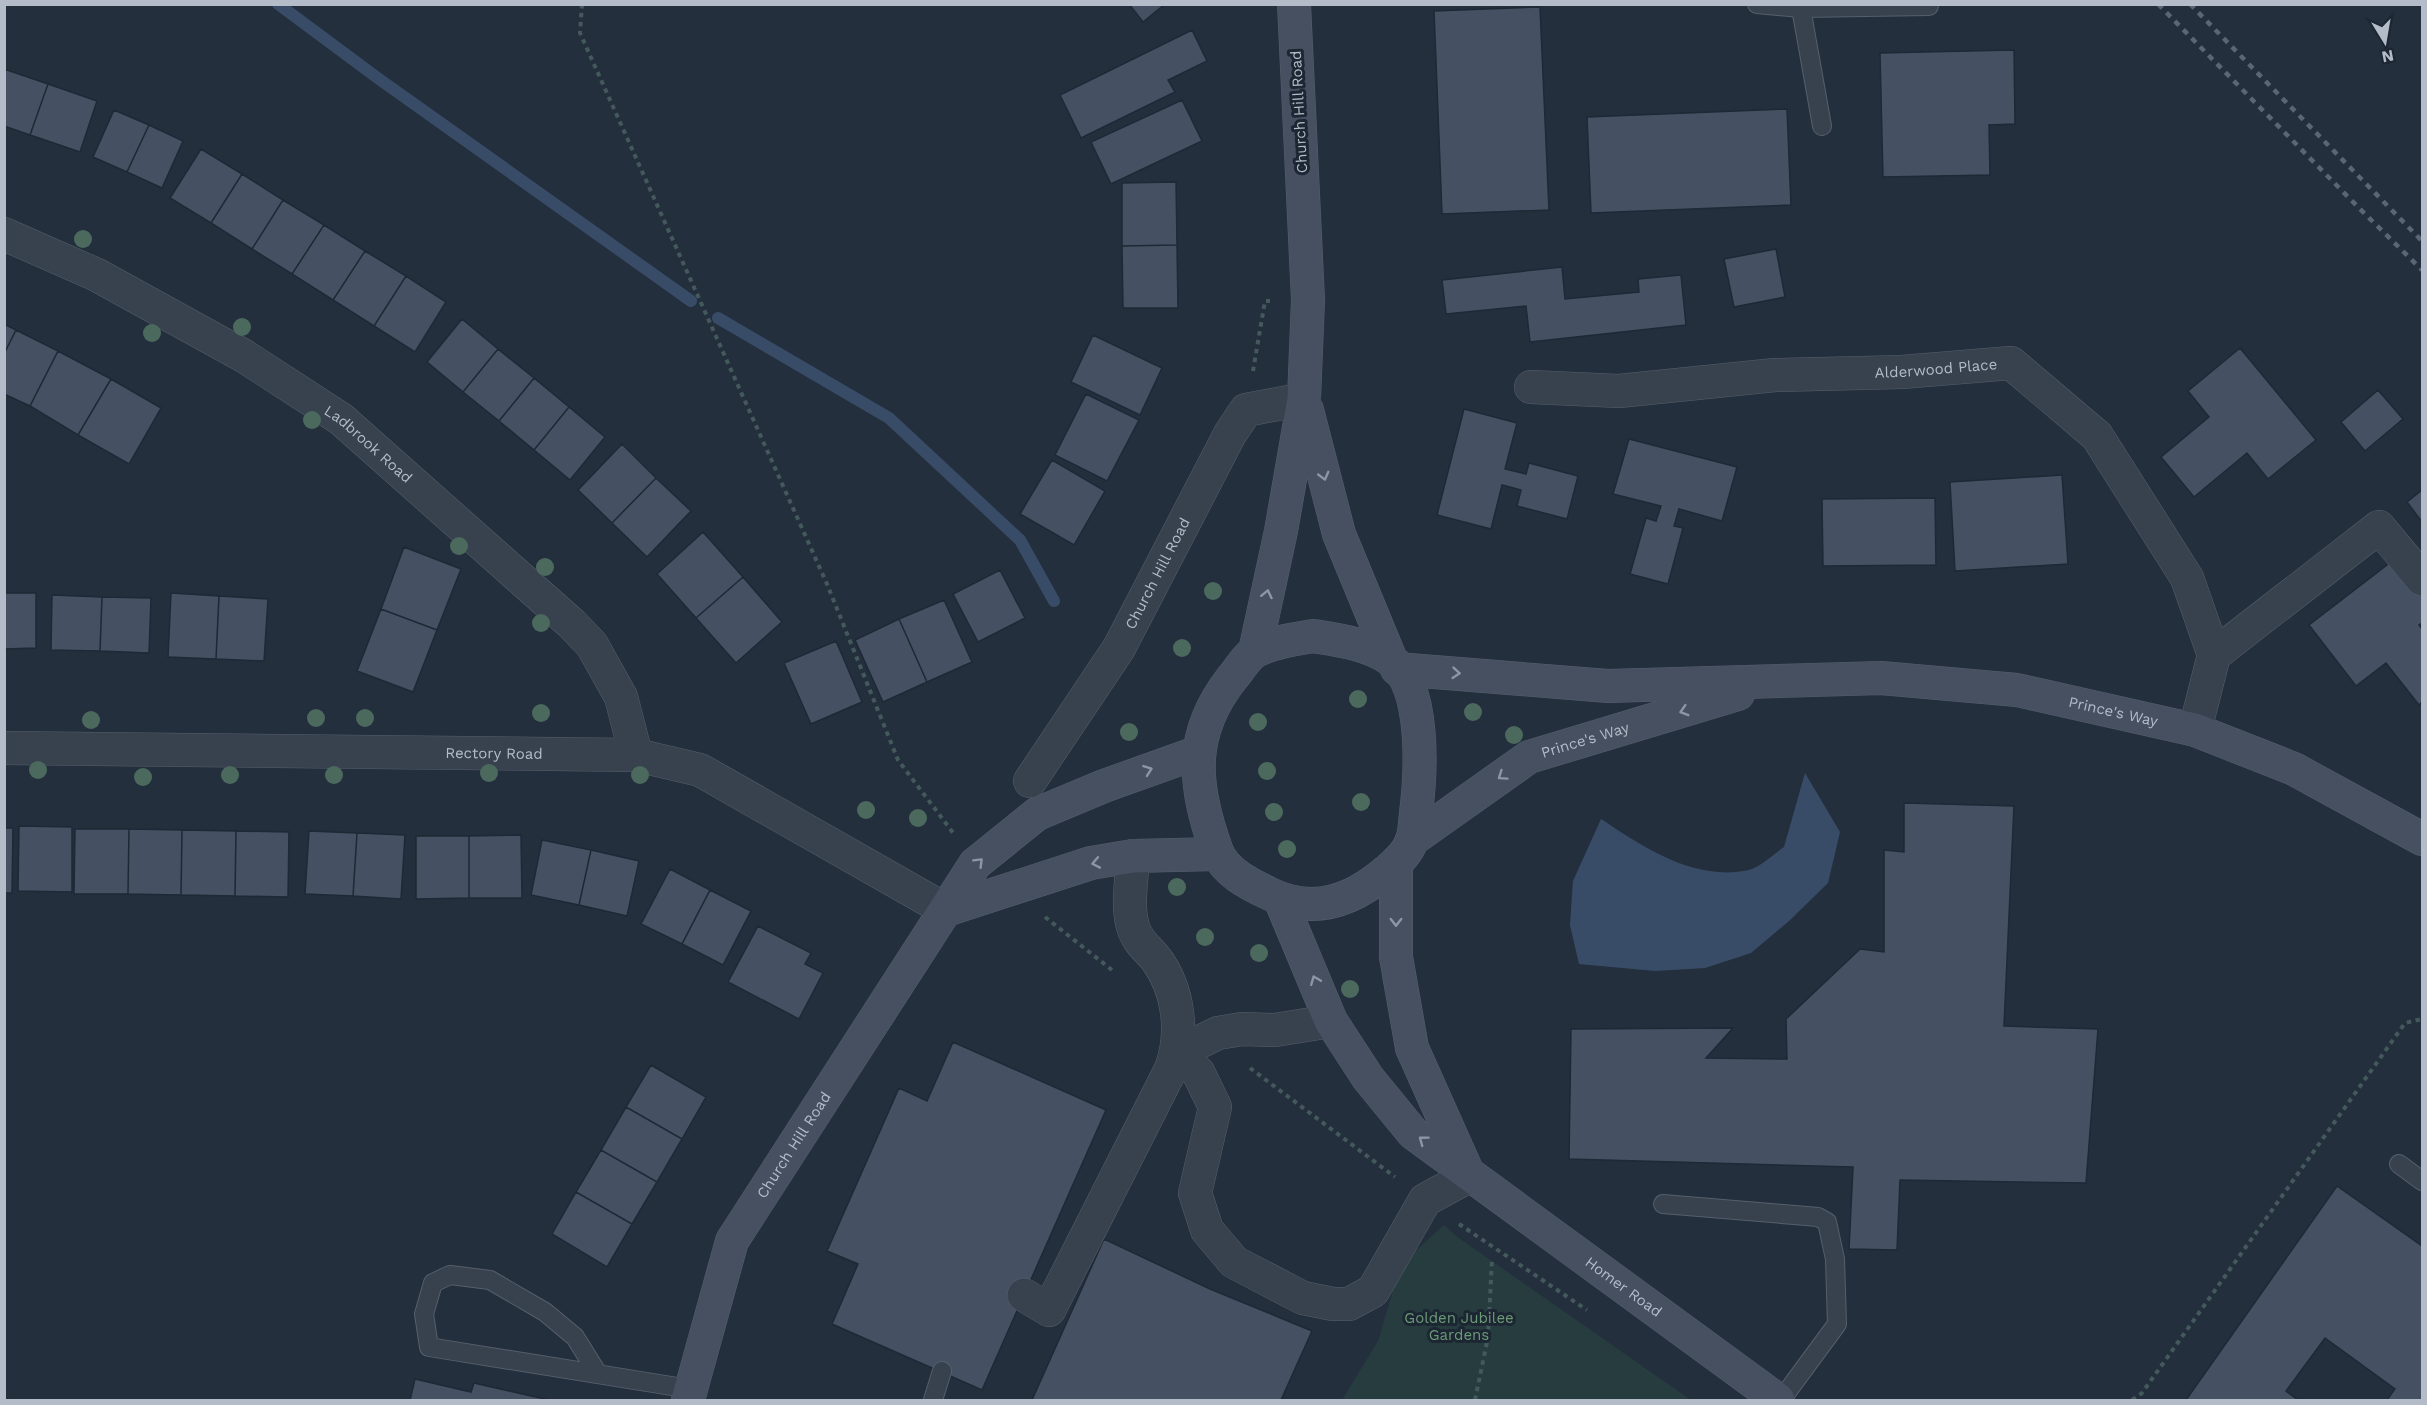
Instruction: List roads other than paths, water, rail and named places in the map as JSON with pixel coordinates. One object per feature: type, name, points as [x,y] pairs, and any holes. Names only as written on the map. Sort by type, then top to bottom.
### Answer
[{"type":"street","name":"Church Hill Road","points":[[1255,651],[1281,531],[1304,399],[1308,300],[1294,4]]},
{"type":"street","name":"Ladbrook Road","points":[[4,234],[97,275],[244,356],[341,419],[572,624],[592,645],[621,697],[636,755]]},
{"type":"street","name":"Alderwood Place","points":[[1531,387],[1619,391],[1775,375],[1902,372],[2012,363],[2097,436],[2187,578],[2214,655]]},
{"type":"street","name":"Church Hill Road","points":[[1304,399],[1339,534],[1394,665],[1413,700],[1418,732],[1418,792],[1404,851]]},
{"type":"street","name":"Church Hill Road","points":[[1029,781],[1119,648],[1230,434],[1246,410],[1304,399]]},
{"type":"street","points":[[2195,730],[2214,655],[2379,527],[2422,579]]},
{"type":"street","points":[[946,910],[1091,863],[1133,856],[1217,854],[1201,804],[1197,769],[1199,752],[1203,732],[1219,695],[1255,651],[1313,636],[1363,647],[1394,665]]},
{"type":"street","name":"Prince's Way","points":[[1394,665],[1608,686],[1881,678],[2017,690],[2195,730],[2294,769],[2422,839]]},
{"type":"street","name":"Prince's Way","points":[[1217,854],[1234,874],[1280,899],[1320,905],[1353,896],[1404,851],[1529,757],[1780,682]]},
{"type":"street","name":"Rectory Road","points":[[4,748],[636,755],[700,770],[946,910]]},
{"type":"street","name":"Church Hill Road","points":[[689,1395],[732,1241],[975,864],[1037,814],[1104,786],[1199,752]]},
{"type":"street","name":"Homer Road","points":[[1404,851],[1396,957],[1412,1048],[1469,1176]]},
{"type":"street","points":[[1024,1295],[1049,1310],[1177,1053],[1179,1020],[1173,987],[1156,959],[1138,941],[1133,927],[1131,896],[1133,856]]},
{"type":"street","name":"Homer Road","points":[[1280,899],[1331,1021],[1368,1078],[1413,1133],[1779,1401]]},
{"type":"street","points":[[1177,1053],[1218,1033],[1242,1029],[1275,1030],[1331,1021]]},
{"type":"street","points":[[1177,1053],[1198,1072],[1215,1107],[1195,1193],[1207,1230],[1234,1262],[1303,1298],[1333,1304],[1349,1304],[1373,1291],[1425,1200],[1469,1176]]},
{"type":"lane","points":[[1757,4],[1802,8],[1929,6]]},
{"type":"lane","points":[[1802,8],[1822,126]]},
{"type":"lane","points":[[2399,1164],[2422,1181]]},
{"type":"lane","points":[[1663,1204],[1818,1216],[1827,1222],[1835,1259],[1837,1324],[1779,1401]]},
{"type":"lane","points":[[598,1374],[575,1337],[545,1311],[489,1280],[450,1275],[433,1283],[424,1314],[429,1347],[598,1374],[689,1395]]},
{"type":"lane","points":[[933,1401],[942,1371]]},
{"type":"water","points":[[1805,773],[1840,832],[1828,883],[1789,921],[1751,953],[1705,968],[1655,971],[1579,964],[1570,925],[1573,881],[1601,819],[1652,851],[1690,867],[1709,871],[1749,870],[1784,847]]},
{"type":"waterway","points":[[278,4],[379,79],[691,301]]},
{"type":"waterway","points":[[718,318],[889,418],[1020,540],[1054,601]]},
{"type":"railway","points":[[2158,4],[2422,270]]},
{"type":"railway","points":[[2190,4],[2422,241]]},
{"type":"park label","name":"Golden Jubilee Gardens","points":[[1459,1326]]}]
